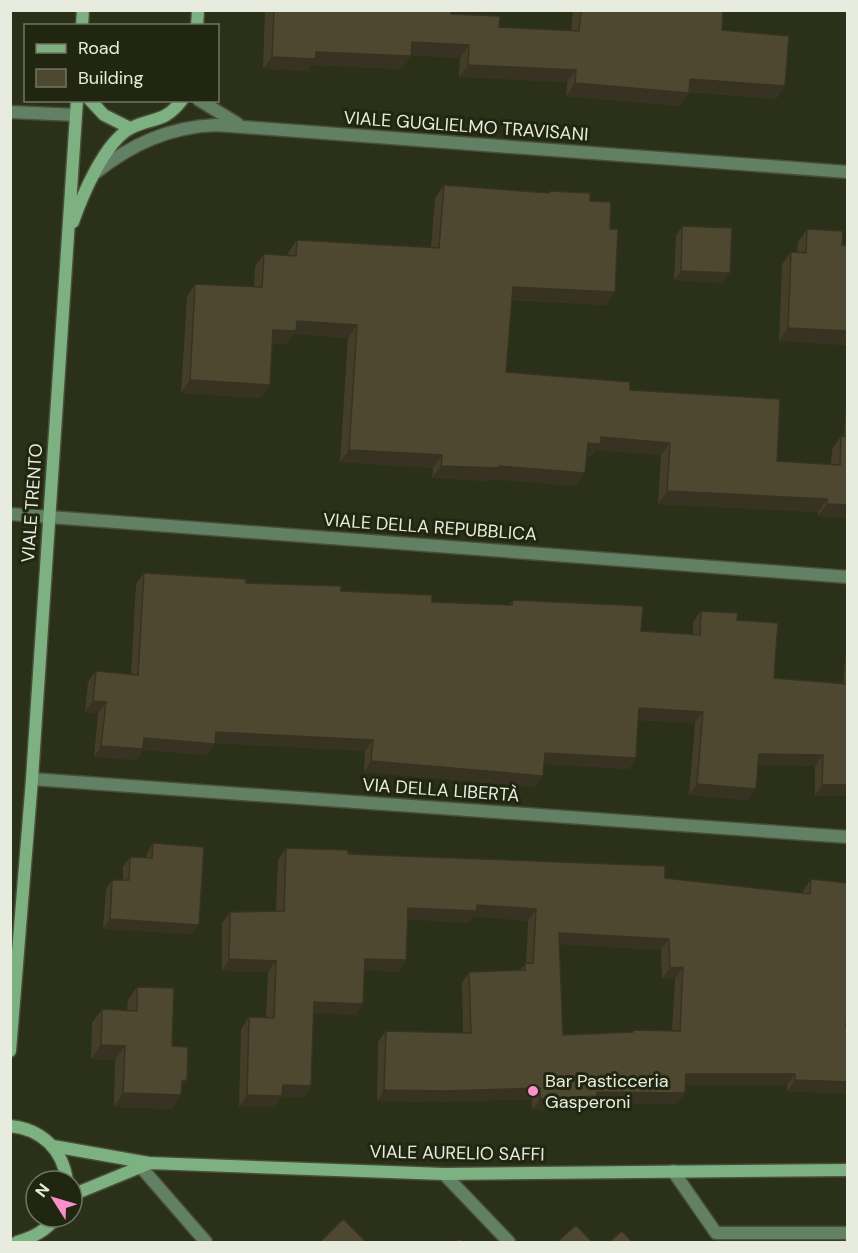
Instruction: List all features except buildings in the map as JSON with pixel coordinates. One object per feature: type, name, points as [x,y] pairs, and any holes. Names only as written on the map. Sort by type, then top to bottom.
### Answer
[{"type":"street","name":"VIALE TRENTO","points":[[10,1050],[32,779],[77,102]]},
{"type":"street","points":[[92,102],[104,115],[130,128]]},
{"type":"street","points":[[67,237],[81,198],[113,145],[130,128],[160,120],[180,102]]},
{"type":"street","points":[[202,102],[244,128]]},
{"type":"street","points":[[10,112],[76,115]]},
{"type":"street","name":"VIALE GUGLIELMO TRAVISANI","points":[[94,174],[122,152],[156,136],[188,126],[216,124],[244,128],[848,172]]},
{"type":"street","name":"VIALE DELLA REPUBBLICA","points":[[10,514],[49,515],[848,577]]},
{"type":"street","name":"VIA DELLA LIBERTÀ","points":[[32,779],[848,837]]},
{"type":"street","points":[[10,1126],[23,1127],[40,1134],[53,1146],[63,1161],[65,1169]]},
{"type":"street","points":[[53,1146],[145,1165],[206,1242]]},
{"type":"street","name":"VIALE AURELIO SAFFI","points":[[84,1190],[145,1165],[444,1173],[848,1170]]},
{"type":"street","points":[[673,1171],[716,1233],[848,1233]]},
{"type":"street","points":[[444,1173],[508,1242]]},
{"type":"street","points":[[10,1242],[32,1240],[47,1229]]},
{"type":"place","name":"Bar Pasticceria Gasperoni","points":[[533,1091]]}]
